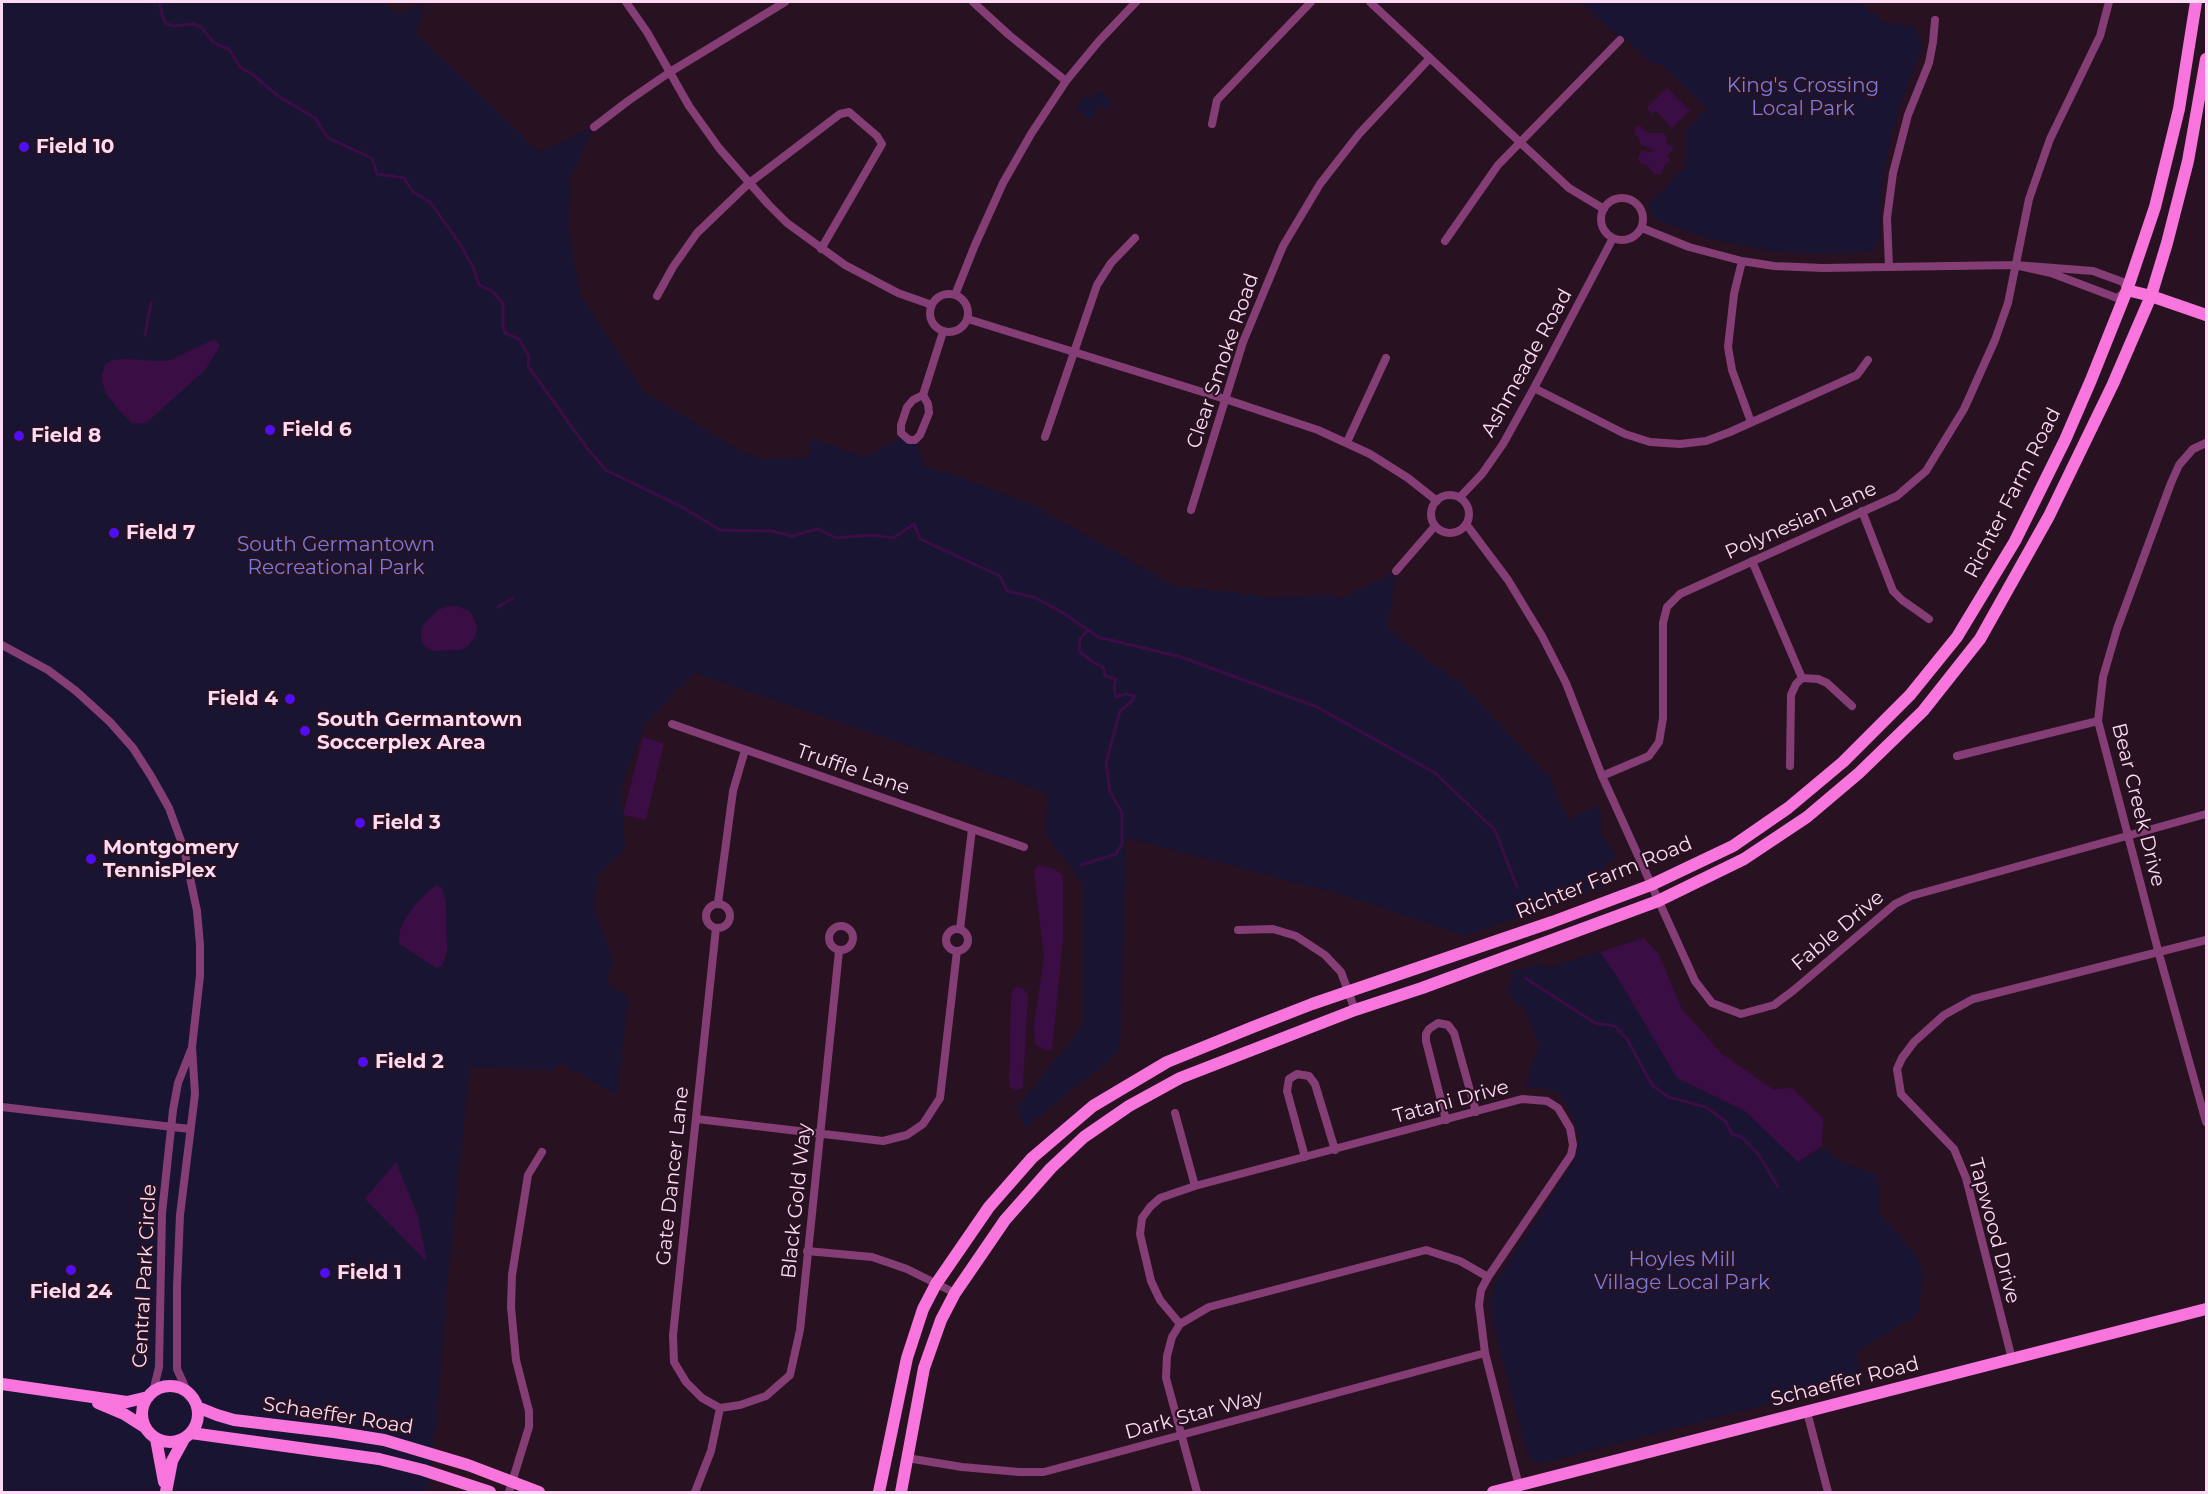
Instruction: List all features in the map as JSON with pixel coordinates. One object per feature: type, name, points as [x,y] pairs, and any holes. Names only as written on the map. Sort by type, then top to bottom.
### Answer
[{"type":"main road","name":"Richter Farm Road","points":[[879,1492],[907,1358],[923,1309],[936,1284],[990,1207],[1032,1158],[1093,1106],[1167,1062],[1263,1023],[1651,885],[1733,846],[1788,808],[1843,762],[1910,695],[1957,637],[2015,541],[2065,440],[2127,290],[2155,207],[2179,109],[2196,2]]},
{"type":"main road","name":"Richter Farm Road","points":[[901,1492],[924,1368],[941,1320],[955,1293],[1005,1220],[1051,1167],[1084,1137],[1129,1106],[1179,1078],[1355,1010],[1422,988],[1658,901],[1744,859],[1807,817],[1859,773],[1923,711],[1980,639],[2049,516],[2113,384],[2151,296],[2188,161],[2206,59]]},
{"type":"main road","points":[[2127,290],[2206,315]]},
{"type":"main road","name":"Schaeffer Road","points":[[1493,1492],[2206,1309]]},
{"type":"main road","points":[[2,1384],[127,1402],[150,1394],[160,1387],[170,1386],[187,1391],[197,1407],[196,1423],[172,1461],[166,1492]]},
{"type":"main road","points":[[146,1428],[142,1411],[150,1394]]},
{"type":"main road","points":[[86,1397],[124,1414],[146,1428],[156,1439],[166,1492]]},
{"type":"main road","name":"Schaeffer Road","points":[[197,1407],[234,1420],[384,1440],[468,1465],[510,1487],[539,1492]]},
{"type":"main road","points":[[156,1439],[167,1442],[187,1436]]},
{"type":"main road","name":"Schaeffer Road","points":[[187,1436],[379,1459],[423,1470],[490,1492]]},
{"type":"street","points":[[626,2],[689,106],[719,148],[748,184],[787,223],[861,275],[898,293],[932,305]]},
{"type":"street","points":[[594,127],[670,72],[785,2]]},
{"type":"street","points":[[973,2],[1009,36],[1066,81]]},
{"type":"street","points":[[955,295],[1003,183],[1030,134],[1066,81],[1099,41],[1137,2]]},
{"type":"street","points":[[1212,124],[1216,100],[1311,2]]},
{"type":"street","points":[[1370,2],[1569,188],[1604,209]]},
{"type":"street","name":"Polynesian Lane","points":[[1602,776],[1649,756],[1659,742],[1664,718],[1663,623],[1667,607],[1680,594],[1897,496],[1926,471],[1964,409],[1995,340],[2008,303],[2029,199],[2046,149],[2100,36],[2109,2]]},
{"type":"street","points":[[1889,267],[1887,218],[1893,173],[1908,115],[1929,63],[1934,42],[1935,20]]},
{"type":"street","points":[[1444,241],[1498,165],[1620,40]]},
{"type":"street","name":"Clear Smoke Road","points":[[1191,510],[1243,342],[1283,246],[1320,184],[1359,134],[1430,58]]},
{"type":"street","points":[[657,296],[673,267],[697,234],[748,184],[845,112],[854,115],[870,129],[881,141],[880,149],[821,249]]},
{"type":"street","points":[[1614,199],[1629,199],[1640,207],[1644,221],[1642,228],[1633,238],[1619,240],[1613,238],[1601,222],[1604,209],[1614,199]]},
{"type":"street","points":[[1642,228],[1689,247],[1742,261],[1824,268],[2015,265],[2093,271],[2123,282],[2127,290],[2117,298],[2051,273],[2015,265]]},
{"type":"street","points":[[1046,437],[1097,285],[1111,264],[1135,238]]},
{"type":"street","name":"Ashmeade Road","points":[[1460,497],[1482,474],[1503,444],[1613,238]]},
{"type":"street","points":[[1742,261],[1734,294],[1728,347],[1732,370],[1751,422]]},
{"type":"street","points":[[944,295],[955,295],[961,298],[968,308],[968,319],[961,329],[949,333],[943,332],[930,318],[932,305],[935,300],[944,295]]},
{"type":"street","points":[[968,319],[1318,430],[1347,442],[1408,478],[1437,501]]},
{"type":"street","points":[[923,395],[928,404],[929,413],[920,435],[915,440],[909,440],[901,433],[901,425],[907,407],[913,400],[923,395],[943,332]]},
{"type":"street","points":[[1347,442],[1386,358]]},
{"type":"street","points":[[1534,388],[1625,434],[1650,442],[1680,444],[1706,441],[1857,375],[1868,360]]},
{"type":"street","name":"Bear Creek Drive","points":[[2206,443],[2193,449],[2179,465],[2171,483],[2117,629],[2103,676],[2098,721],[2206,1122]]},
{"type":"street","points":[[1448,494],[1460,497],[1467,505],[1469,515],[1466,524],[1453,533],[1444,532],[1435,526],[1431,515],[1432,505],[1440,497],[1448,494]]},
{"type":"street","points":[[1862,511],[1893,591],[1929,619]]},
{"type":"street","name":"Fable Drive","points":[[1466,524],[1508,580],[1542,636],[1566,683],[1602,776],[1695,981],[1712,1003],[1741,1014],[1774,1005],[1895,904],[1911,896],[2206,813]]},
{"type":"street","points":[[1396,571],[1435,526]]},
{"type":"street","points":[[1752,561],[1802,678]]},
{"type":"street","name":"Central Park Circle","points":[[2,645],[48,670],[76,691],[110,722],[133,748],[152,776],[169,808],[184,849],[197,911],[200,976],[192,1047],[195,1094],[180,1215],[177,1287],[177,1369],[187,1391]]},
{"type":"street","points":[[1790,766],[1791,695],[1802,678],[1818,679],[1827,683],[1852,706]]},
{"type":"street","points":[[1957,756],[2098,721]]},
{"type":"street","name":"Truffle Lane","points":[[672,724],[1024,847]]},
{"type":"street","name":"Gate Dancer Lane","points":[[718,903],[733,791],[745,750]]},
{"type":"street","points":[[960,929],[972,829]]},
{"type":"street","name":"Gate Dancer Lane","points":[[718,903],[729,910],[730,919],[725,926],[716,928],[707,922],[706,913],[712,905],[718,903]]},
{"type":"street","name":"Gate Dancer Lane","points":[[716,928],[673,1335],[674,1362],[686,1382],[702,1398],[720,1408]]},
{"type":"street","points":[[960,929],[965,931],[969,940],[965,948],[957,951],[948,946],[946,938],[950,931],[960,929]]},
{"type":"street","points":[[1238,930],[1273,929],[1296,936],[1325,955],[1341,972],[1355,1010]]},
{"type":"street","name":"Tapwood Drive","points":[[2012,1359],[1966,1178],[1954,1149],[1901,1094],[1897,1069],[1902,1058],[1914,1042],[1944,1015],[1973,999],[2159,954],[2206,940]]},
{"type":"street","name":"Black Gold Way","points":[[720,1408],[741,1405],[766,1396],[790,1375],[800,1330],[839,951]]},
{"type":"street","points":[[697,1119],[883,1141],[907,1135],[923,1124],[940,1098],[957,951]]},
{"type":"street","points":[[1446,1120],[1426,1041],[1429,1029],[1438,1023],[1448,1025],[1454,1033],[1476,1112]]},
{"type":"street","name":"Central Park Circle","points":[[150,1394],[159,1367],[162,1214],[178,1083],[192,1047]]},
{"type":"street","points":[[1305,1157],[1287,1090],[1289,1079],[1297,1074],[1309,1076],[1315,1084],[1335,1150]]},
{"type":"street","name":"Tatani Drive","points":[[1180,1324],[1161,1300],[1151,1281],[1140,1234],[1142,1218],[1149,1207],[1160,1198],[1195,1186],[1522,1099],[1547,1101],[1558,1108],[1565,1118],[1572,1137],[1571,1155],[1488,1277],[1481,1290],[1479,1305],[1485,1353],[1520,1485]]},
{"type":"street","points":[[2,1107],[190,1129]]},
{"type":"street","points":[[1175,1113],[1195,1186]]},
{"type":"street","points":[[510,1487],[529,1427],[529,1411],[516,1360],[511,1307],[512,1275],[528,1175],[542,1152]]},
{"type":"street","points":[[1197,1492],[1166,1378],[1167,1356],[1172,1338],[1180,1324],[1209,1307],[1426,1250],[1460,1261],[1488,1277]]},
{"type":"street","points":[[807,1251],[872,1257],[907,1269],[955,1293]]},
{"type":"street","name":"Dark Star Way","points":[[907,1458],[962,1467],[1044,1472],[1485,1353]]},
{"type":"street","points":[[695,1492],[711,1451],[720,1408]]},
{"type":"street","points":[[1807,1412],[1828,1492]]},
{"type":"green space","name":"South Germantown Recreational Park","points":[[2,2],[383,2],[397,14],[425,2],[416,33],[539,152],[594,127],[568,183],[572,187],[568,227],[580,293],[642,390],[742,452],[760,459],[808,457],[811,439],[866,457],[903,436],[915,440],[924,465],[1033,505],[1175,586],[1272,597],[1334,595],[1340,599],[1396,571],[1388,626],[1415,651],[1463,685],[1551,779],[1557,797],[1569,819],[1600,805],[1602,836],[1617,855],[1603,868],[1604,887],[1465,936],[1347,896],[1126,838],[1120,1051],[1025,1128],[1017,1108],[1084,1023],[1084,885],[1046,835],[1047,793],[694,673],[646,723],[621,788],[625,850],[598,874],[594,906],[613,961],[606,980],[628,998],[618,1091],[612,1093],[580,1073],[570,1070],[564,1063],[553,1070],[470,1067],[446,1297],[436,1433],[433,1433],[428,1492],[2,1492]]},
{"type":"green space","name":"King's Crossing Local Park","points":[[1581,2],[1860,2],[1882,22],[1914,26],[1922,42],[1922,48],[1899,109],[1887,155],[1881,195],[1880,241],[1870,252],[1813,254],[1771,251],[1709,239],[1655,220],[1648,205],[1686,165],[1686,130],[1707,108],[1661,64],[1652,64],[1621,35],[1618,37]]},
{"type":"green space","points":[[1098,91],[1113,102],[1107,111],[1100,106],[1090,120],[1075,109],[1086,95],[1092,99]]},
{"type":"green space","name":"Hoyles Mill Village Local Park","points":[[1600,952],[1677,1078],[1745,1111],[1798,1162],[1823,1148],[1847,1165],[1876,1174],[1880,1186],[1880,1214],[1918,1257],[1923,1277],[1918,1314],[1856,1353],[1863,1379],[1540,1464],[1528,1457],[1491,1317],[1490,1298],[1497,1279],[1572,1165],[1579,1137],[1574,1119],[1560,1094],[1548,1089],[1525,1087],[1539,1045],[1523,1007],[1515,1004],[1507,988],[1513,982],[1509,972],[1542,964],[1551,967]]},
{"type":"shaded area","points":[[1667,88],[1690,111],[1672,128],[1656,111],[1652,114],[1647,108]]},
{"type":"shaded area","points":[[1639,125],[1649,133],[1662,133],[1667,136],[1666,143],[1673,148],[1673,151],[1667,154],[1670,160],[1661,174],[1654,174],[1648,166],[1640,163],[1638,157],[1642,151],[1652,152],[1653,150],[1640,144],[1634,133]]},
{"type":"shaded area","points":[[215,339],[220,346],[205,370],[146,423],[133,424],[106,393],[102,374],[105,365],[112,360],[170,360]]},
{"type":"shaded area","points":[[448,606],[468,610],[477,628],[476,634],[469,645],[461,650],[433,651],[425,647],[421,640],[421,631],[424,624],[438,610]]},
{"type":"shaded area","points":[[643,737],[664,743],[646,820],[623,815]]},
{"type":"shaded area","points":[[1038,865],[1055,869],[1063,876],[1063,941],[1052,1050],[1047,1051],[1035,1044],[1034,1025],[1044,957],[1034,872]]},
{"type":"shaded area","points":[[435,886],[442,887],[446,904],[447,952],[442,966],[436,968],[400,944],[399,939],[405,919],[418,901]]},
{"type":"shaded area","points":[[1644,938],[1658,953],[1682,1009],[1722,1054],[1773,1089],[1792,1088],[1823,1118],[1822,1146],[1798,1162],[1745,1111],[1677,1078],[1600,952]]},
{"type":"shaded area","points":[[1014,988],[1023,988],[1028,995],[1023,1086],[1017,1090],[1009,1085],[1011,994]]},
{"type":"shaded area","points":[[396,1162],[418,1216],[427,1262],[365,1199]]},
{"type":"waterway","points":[[160,2],[166,24],[200,26],[214,43],[229,49],[240,67],[278,96],[315,118],[328,138],[372,158],[377,174],[404,178],[413,192],[430,202],[460,244],[474,269],[479,285],[492,291],[503,303],[505,333],[519,339],[529,357],[528,366],[587,448],[606,470],[682,507],[720,530],[772,531],[792,536],[818,529],[836,538],[871,535],[893,538],[914,524],[920,539],[1000,576],[1007,591],[1036,598],[1065,614],[1098,637],[1181,657],[1317,707],[1435,773],[1495,830],[1517,887]]},
{"type":"waterway","points":[[145,335],[151,303]]},
{"type":"waterway","points":[[498,607],[513,598]]},
{"type":"waterway","points":[[1081,865],[1116,854],[1122,844],[1122,813],[1110,792],[1106,763],[1120,711],[1135,696],[1126,694],[1116,697],[1114,687],[1116,679],[1105,676],[1103,667],[1079,651],[1080,639],[1088,630]]},
{"type":"waterway","points":[[1525,978],[1595,1023],[1615,1026],[1627,1039],[1652,1085],[1668,1097],[1706,1107],[1726,1122],[1732,1134],[1742,1137],[1759,1155],[1778,1187]]},
{"type":"place","name":"Field 10","points":[[24,147]]},
{"type":"place","name":"Field 6","points":[[270,430]]},
{"type":"place","name":"Field 8","points":[[19,436]]},
{"type":"place","name":"Field 7","points":[[114,533]]},
{"type":"place","name":"Field 4","points":[[290,699]]},
{"type":"place","name":"South Germantown Soccerplex Area","points":[[305,731]]},
{"type":"place","name":"Field 3","points":[[360,823]]},
{"type":"place","name":"Montgomery TennisPlex","points":[[91,859]]},
{"type":"place","name":"Field 2","points":[[363,1062]]},
{"type":"place","name":"Field 24","points":[[71,1270]]},
{"type":"place","name":"Field 1","points":[[325,1273]]}]
